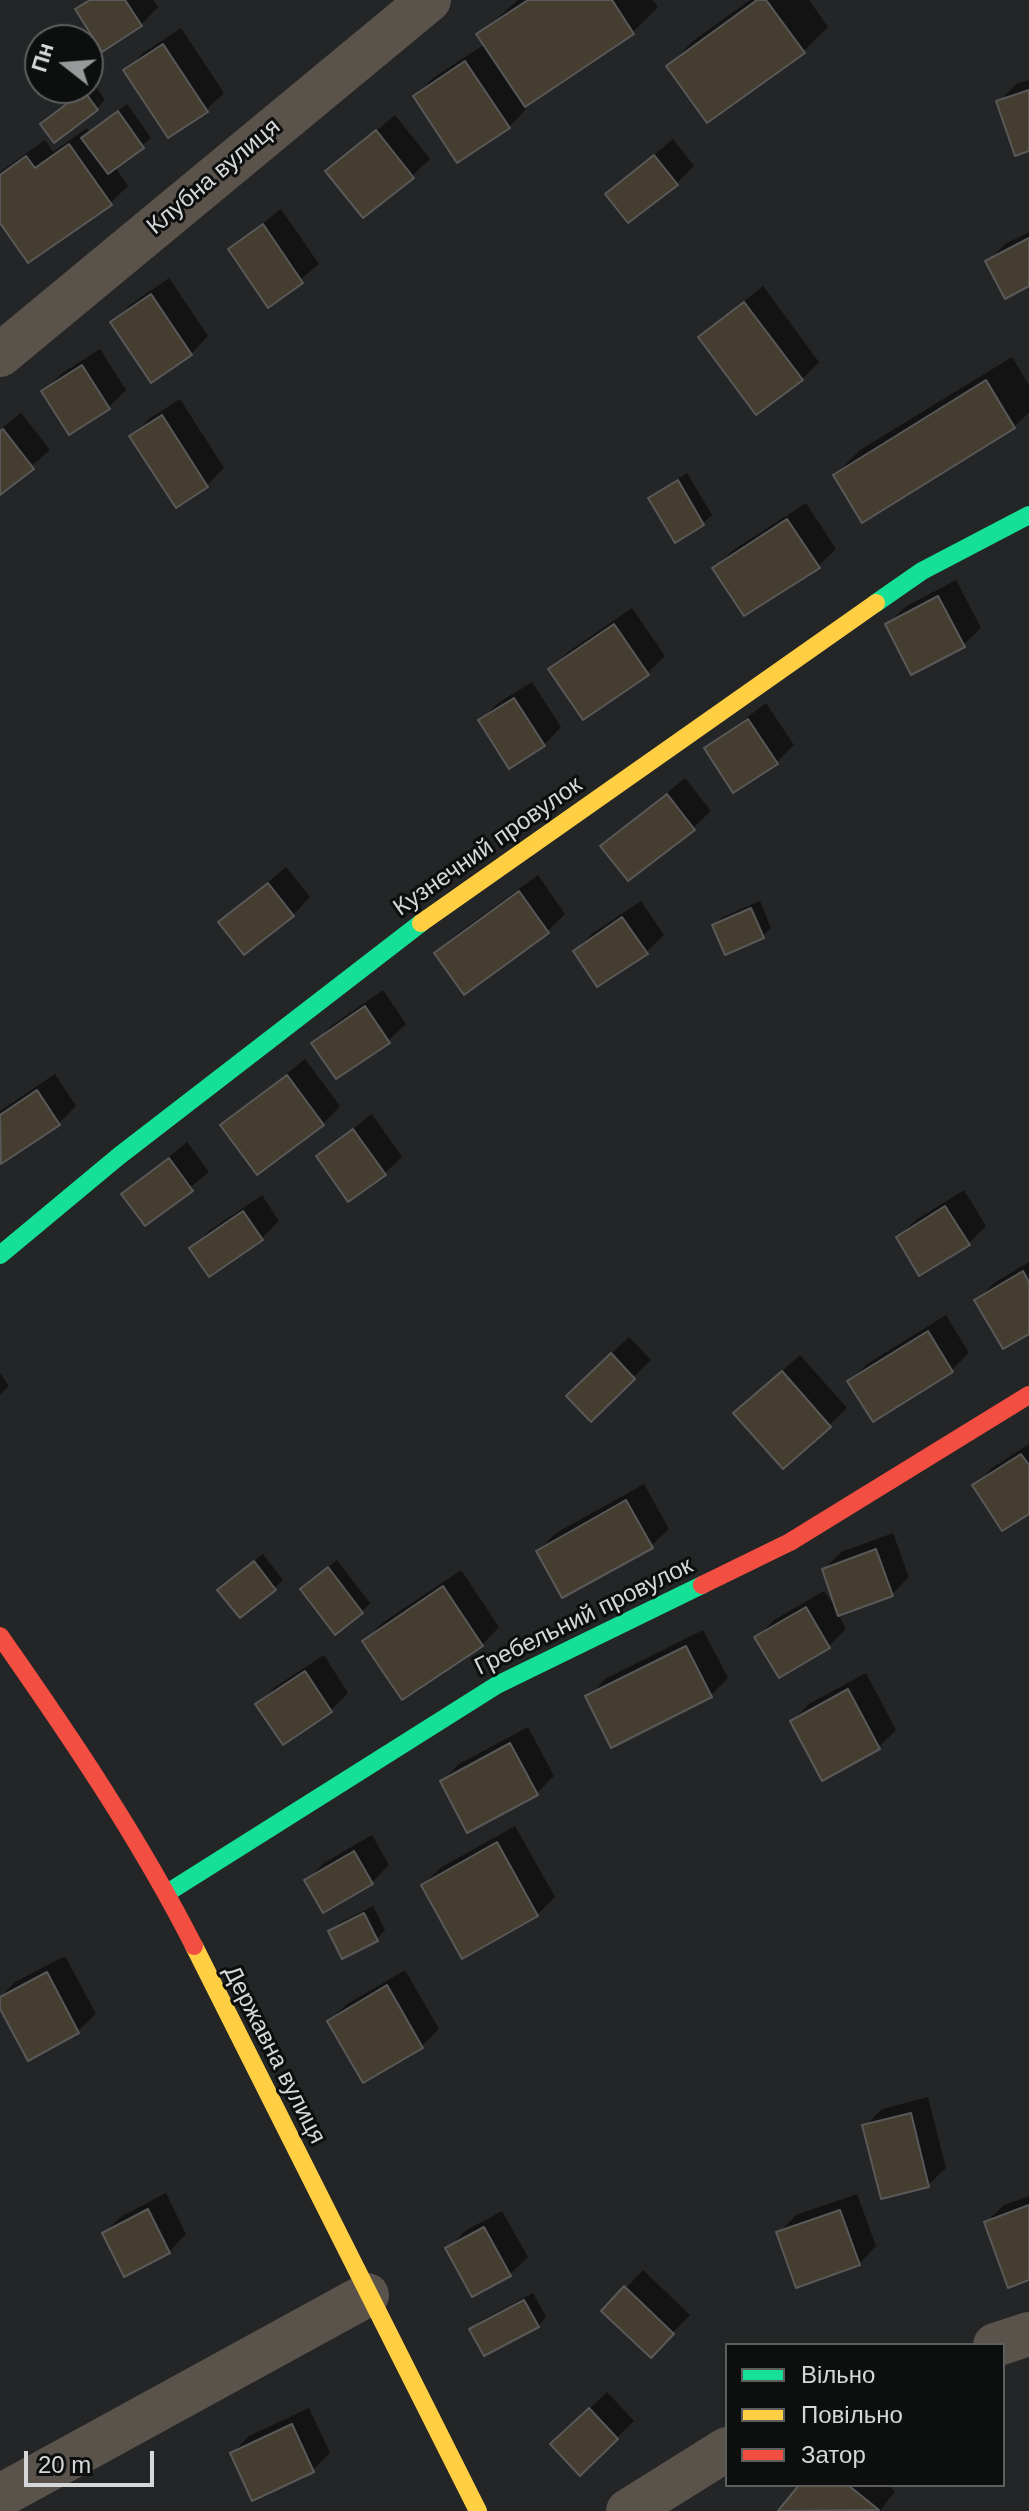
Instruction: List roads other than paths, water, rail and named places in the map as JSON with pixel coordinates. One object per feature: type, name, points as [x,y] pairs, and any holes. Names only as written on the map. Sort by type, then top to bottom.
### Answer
[{"type":"street","name":"Клубна вулиця","points":[[0,355],[429,0]]},
{"type":"street","name":"Кузнечний провулок","points":[[0,1255],[119,1156],[410,930],[922,571],[1029,515]]},
{"type":"street","name":"Гребельний провулок","points":[[167,1893],[497,1685],[790,1542],[1029,1395]]},
{"type":"street","name":"Державна вулиця","points":[[0,1636],[101,1786],[167,1893],[478,2511]]},
{"type":"street","points":[[0,2496],[367,2295]]},
{"type":"street","points":[[1001,2343],[1029,2334]]},
{"type":"street","points":[[628,2511],[725,2450]]}]
